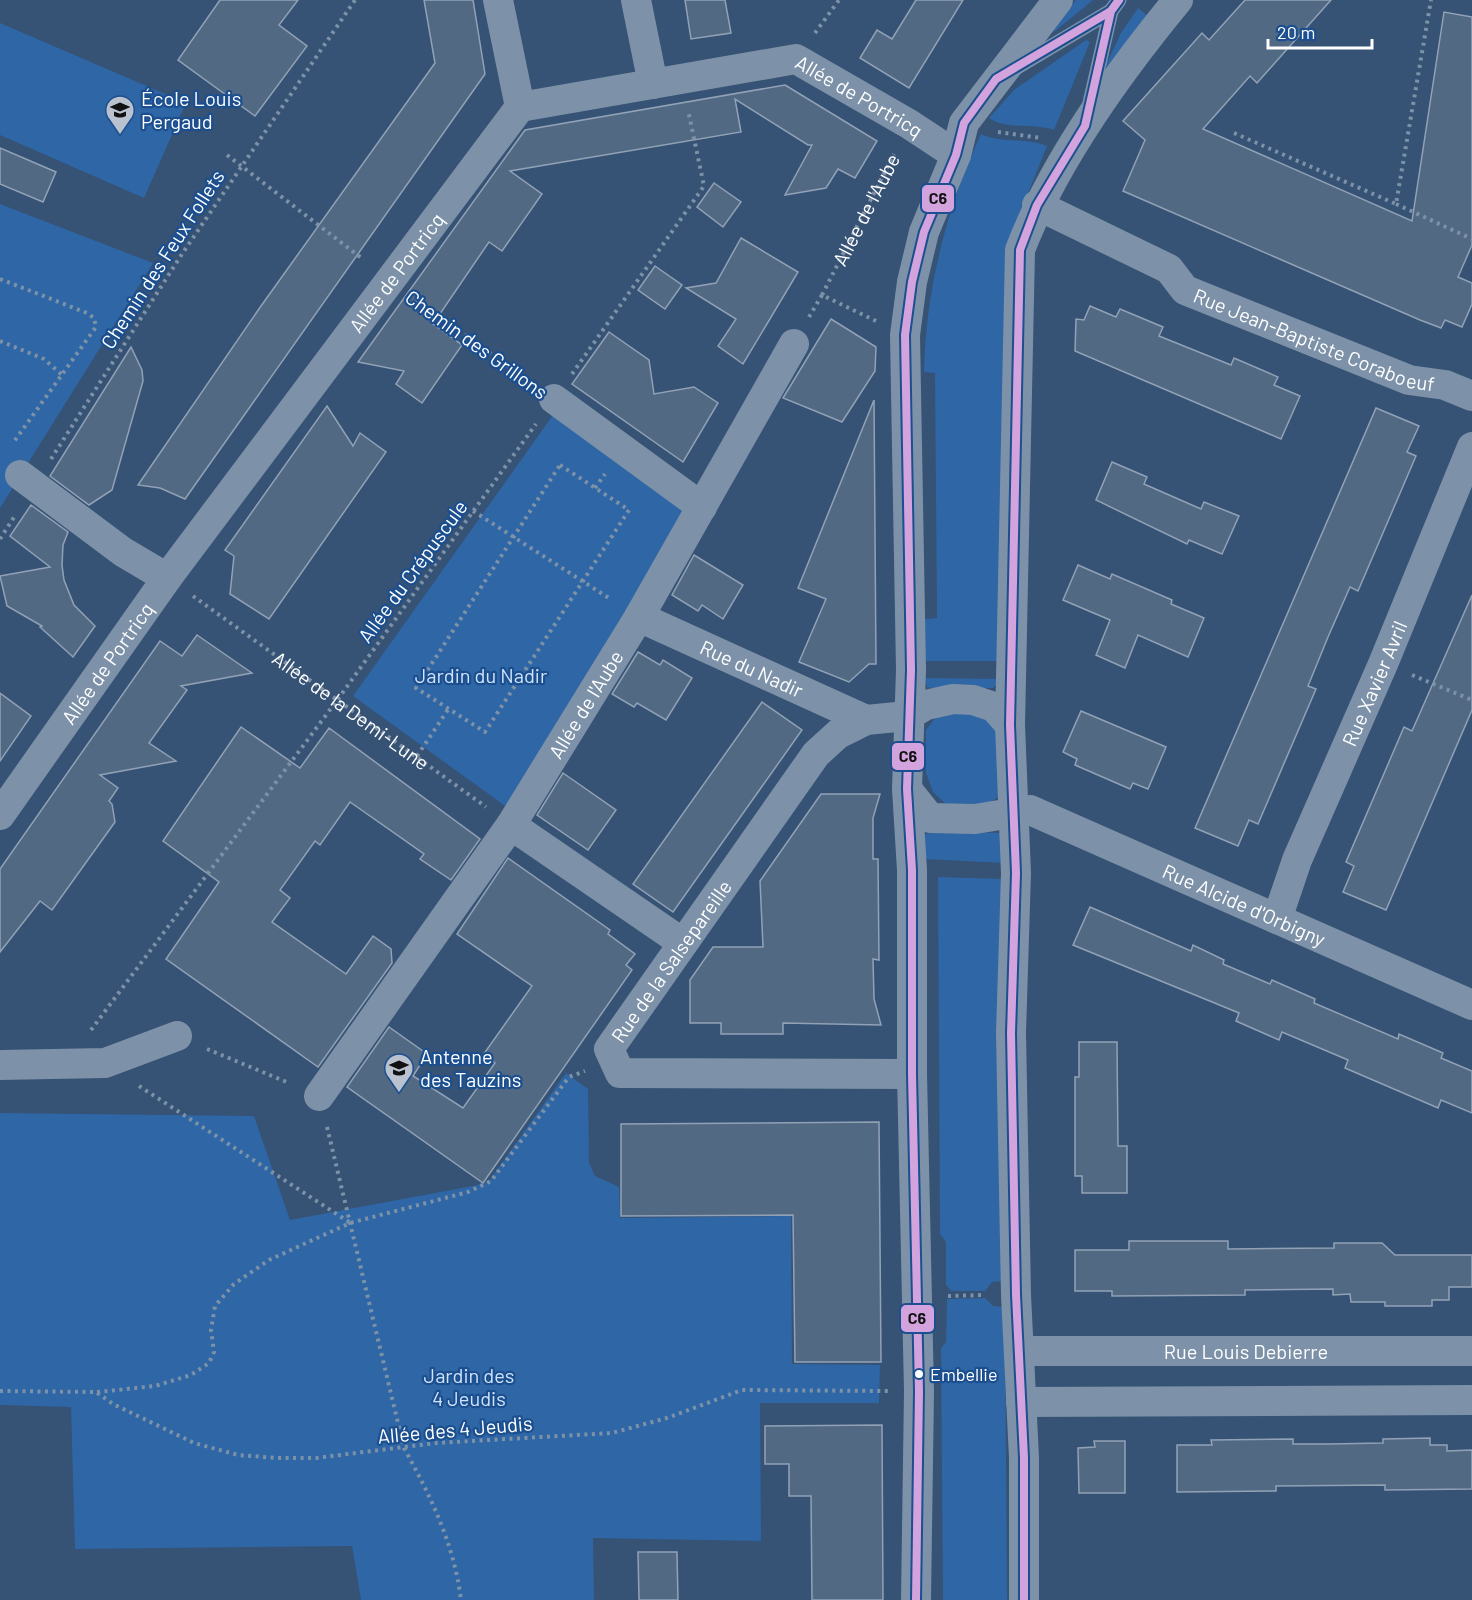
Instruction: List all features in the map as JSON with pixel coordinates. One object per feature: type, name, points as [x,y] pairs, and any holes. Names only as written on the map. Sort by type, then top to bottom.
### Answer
[{"type":"street","points":[[498,0],[520,107]]},
{"type":"street","points":[[636,0],[653,84]]},
{"type":"street","points":[[916,1600],[919,1391],[912,1074],[912,870],[907,789],[907,716],[910,670],[905,335],[912,282],[924,232],[956,155],[964,123],[1058,0]]},
{"type":"street","points":[[1024,1600],[1011,1033],[1015,813],[1010,725],[1020,250],[1037,206],[1079,137],[1178,0]]},
{"type":"street","name":"Allée de Portricq","points":[[0,815],[167,578],[520,107],[796,59],[909,124],[956,155]]},
{"type":"street","name":"Rue Jean-Baptiste Coraboeuf","points":[[1037,206],[1169,269],[1185,290],[1409,380],[1445,385],[1472,396]]},
{"type":"street","name":"Allée de l'Aube","points":[[319,1096],[511,825],[639,617],[794,344]]},
{"type":"street","name":"Chemin des Grillons","points":[[554,399],[702,507]]},
{"type":"street","name":"Rue Xavier Avril","points":[[1277,919],[1297,860],[1383,664],[1472,447]]},
{"type":"street","points":[[20,470],[123,552],[167,578]]},
{"type":"street","name":"Rue du Nadir","points":[[639,617],[866,720]]},
{"type":"street","points":[[907,716],[926,705],[953,699],[973,700],[994,707],[1010,725]]},
{"type":"street","name":"Rue de la Salsepareille","points":[[907,716],[866,720],[838,734],[816,754],[609,1048],[620,1073],[912,1074]]},
{"type":"street","points":[[907,789],[930,818],[975,819],[1015,813]]},
{"type":"street","name":"Rue Alcide d'Orbigny","points":[[1015,813],[1030,810],[1472,1005]]},
{"type":"street","points":[[511,825],[683,943]]},
{"type":"street","points":[[0,1065],[96,1063],[177,1036]]},
{"type":"street","name":"Rue Louis Debierre","points":[[1020,1351],[1472,1352]]},
{"type":"street","points":[[1021,1402],[1472,1400]]},
{"type":"lane","points":[[996,79],[1115,5]]},
{"type":"lane","points":[[1079,137],[1115,5]]},
{"type":"path","name":"Chemin des Feux Follets","points":[[0,539],[20,470],[242,165],[356,0]]},
{"type":"path","points":[[796,59],[839,0]]},
{"type":"path","points":[[1396,204],[1431,0]]},
{"type":"path","name":"Allée du Crépuscule","points":[[96,1063],[91,1031],[338,699],[704,186],[682,78]]},
{"type":"path","points":[[964,123],[988,131],[1054,139],[1079,137]]},
{"type":"path","name":"Allée de l'Aube","points":[[794,344],[822,295],[909,124]]},
{"type":"path","points":[[1234,134],[1472,239]]},
{"type":"path","name":"Chemin des Grillons","points":[[226,155],[242,165],[389,280],[554,399]]},
{"type":"path","points":[[0,279],[94,318],[96,327],[62,375],[20,470]]},
{"type":"path","points":[[822,295],[905,335]]},
{"type":"path","points":[[0,341],[44,359],[62,375]]},
{"type":"path","points":[[560,465],[629,510],[583,581],[485,732],[416,688],[560,465]]},
{"type":"path","points":[[473,511],[639,617]]},
{"type":"path","name":"Allée de la Demi-Lune","points":[[167,578],[511,825]]},
{"type":"path","points":[[1383,664],[1472,700]]},
{"type":"path","points":[[417,756],[448,708]]},
{"type":"path","points":[[177,1036],[319,1096],[404,1448],[428,1491],[446,1533],[461,1600]]},
{"type":"path","points":[[0,1391],[96,1392],[154,1386],[191,1375],[209,1363],[214,1352],[211,1330],[215,1306],[234,1284],[269,1260],[350,1223],[468,1192],[491,1181],[569,1077],[615,1060]]},
{"type":"path","points":[[96,1063],[350,1223]]},
{"type":"path","points":[[917,1280],[938,1280],[944,1296],[1016,1295]]},
{"type":"path","name":"Allée des 4 Jeudis","points":[[96,1392],[113,1404],[194,1443],[238,1455],[316,1458],[436,1443],[612,1433],[667,1418],[742,1390],[919,1391]]},
{"type":"green space","points":[[1076,0],[1093,0],[1054,32],[1053,30]]},
{"type":"green space","points":[[1138,8],[1149,17],[1101,75],[1121,33]]},
{"type":"green space","points":[[0,23],[186,103],[144,198],[0,135]]},
{"type":"green space","points":[[1086,40],[1090,42],[1054,130],[1004,124],[989,118],[1014,90]]},
{"type":"green space","points":[[981,134],[997,139],[1039,143],[1047,146],[1027,196],[1003,661],[925,661],[925,619],[937,618],[935,373],[924,372],[929,310],[948,221]]},
{"type":"green space","points":[[0,204],[153,263],[0,508]]},
{"type":"green space","name":"Jardin du Nadir","points":[[553,415],[685,513],[508,808],[353,696]]},
{"type":"green space","points":[[925,678],[1003,679],[993,688],[931,688],[927,687]]},
{"type":"green space","points":[[945,712],[982,715],[999,731],[998,797],[986,806],[947,805],[933,792],[926,773],[926,730],[936,717]]},
{"type":"green space","points":[[934,830],[1000,833],[1004,863],[925,859],[925,835]]},
{"type":"green space","points":[[938,877],[1003,879],[1006,1281],[992,1282],[985,1291],[951,1291],[946,1285],[946,1242],[940,1234]]},
{"type":"green space","name":"Jardin des 4 Jeudis","points":[[566,1073],[588,1089],[589,1163],[595,1176],[619,1187],[620,1218],[791,1216],[792,1364],[880,1365],[879,1403],[760,1403],[761,1541],[593,1538],[594,1600],[361,1600],[352,1546],[75,1549],[71,1407],[0,1405],[0,1113],[254,1116],[290,1220],[478,1185],[489,1181]]},
{"type":"green space","points":[[985,1298],[993,1306],[1005,1307],[1007,1600],[943,1600],[941,1348],[946,1342],[947,1299]]},
{"type":"building","points":[[220,0],[298,0],[279,25],[307,46],[255,116],[178,60]]},
{"type":"building","points":[[424,0],[473,0],[485,74],[185,499],[160,488],[138,485],[261,306],[435,63]]},
{"type":"building","points":[[685,0],[725,0],[731,33],[691,39]]},
{"type":"building","points":[[916,0],[963,0],[909,88],[860,58],[877,30],[892,39]]},
{"type":"building","points":[[1245,0],[1331,0],[1257,83],[1250,76],[1203,129],[1412,221],[1444,12],[1472,17],[1472,245],[1458,277],[1472,283],[1472,304],[1462,327],[1445,320],[1441,328],[1420,320],[1123,191],[1145,140],[1123,121],[1202,33],[1209,40]]},
{"type":"building","points":[[785,85],[877,141],[855,178],[838,169],[826,188],[785,195],[812,145],[808,145],[735,99],[741,132],[510,171],[542,194],[502,251],[489,242],[433,324],[462,345],[422,403],[396,384],[404,371],[358,362],[525,130]]},
{"type":"building","points":[[0,148],[56,172],[43,202],[0,184]]},
{"type":"building","points":[[714,183],[741,202],[723,227],[697,207]]},
{"type":"building","points":[[741,238],[798,272],[743,364],[718,346],[736,319],[686,288],[716,283]]},
{"type":"building","points":[[655,266],[682,285],[665,309],[638,290]]},
{"type":"building","points":[[1090,306],[1116,317],[1120,309],[1163,327],[1159,336],[1231,365],[1234,358],[1278,377],[1274,385],[1300,396],[1281,439],[1075,351],[1076,319],[1084,320]]},
{"type":"building","points":[[831,319],[876,347],[875,371],[842,422],[783,398]]},
{"type":"building","points":[[609,332],[649,360],[654,394],[694,387],[718,403],[683,462],[572,384]]},
{"type":"building","points":[[131,347],[142,370],[143,381],[112,490],[89,505],[50,476]]},
{"type":"building","points":[[874,400],[876,664],[869,664],[849,682],[799,662],[826,599],[798,588]]},
{"type":"building","points":[[327,406],[353,446],[360,433],[386,452],[269,619],[230,594],[234,556],[225,550]]},
{"type":"building","points":[[1376,408],[1419,426],[1407,452],[1416,456],[1358,591],[1350,587],[1328,637],[1308,686],[1316,689],[1258,824],[1249,820],[1238,846],[1195,828]]},
{"type":"building","points":[[1112,462],[1147,477],[1144,484],[1201,509],[1204,502],[1239,516],[1222,554],[1189,540],[1187,544],[1096,500]]},
{"type":"building","points":[[31,505],[68,532],[63,545],[64,580],[74,605],[95,626],[73,657],[40,627],[42,626],[7,606],[0,576],[50,567],[10,536]]},
{"type":"building","points":[[694,555],[743,585],[723,619],[702,605],[698,611],[672,595]]},
{"type":"building","points":[[1078,565],[1110,579],[1112,574],[1172,600],[1171,604],[1204,618],[1188,657],[1138,635],[1125,668],[1096,655],[1110,620],[1063,600]]},
{"type":"building","points":[[1472,595],[1472,710],[1386,910],[1343,892],[1354,866],[1346,862],[1404,727],[1412,731]]},
{"type":"building","points":[[197,635],[252,673],[181,686],[187,690],[149,743],[176,761],[100,775],[118,788],[109,801],[112,804],[115,822],[52,910],[40,901],[0,952],[0,869],[160,641],[182,656]]},
{"type":"building","points":[[638,652],[660,665],[663,660],[692,678],[666,720],[637,703],[634,707],[612,694]]},
{"type":"building","points":[[0,693],[31,716],[0,761]]},
{"type":"building","points":[[762,702],[802,730],[673,912],[633,884]]},
{"type":"building","points":[[1081,711],[1166,747],[1148,789],[1133,783],[1130,789],[1075,765],[1077,759],[1063,752]]},
{"type":"building","points":[[241,727],[300,768],[329,728],[480,839],[451,880],[420,859],[424,854],[350,802],[320,845],[315,841],[280,890],[290,898],[272,922],[346,974],[373,936],[391,949],[392,963],[318,1067],[166,959],[219,882],[163,841]]},
{"type":"building","points":[[563,773],[616,810],[588,850],[537,815]]},
{"type":"building","points":[[821,794],[880,794],[873,818],[873,859],[878,859],[879,960],[873,959],[874,999],[881,1025],[783,1023],[783,1034],[721,1034],[721,1023],[690,1023],[690,980],[713,947],[763,947],[760,881]]},
{"type":"building","points":[[508,858],[610,930],[608,934],[635,954],[626,965],[632,970],[483,1183],[347,1087],[389,1027],[427,1054],[413,1076],[463,1108],[495,1063],[483,1055],[532,986],[457,934]]},
{"type":"building","points":[[1090,907],[1191,951],[1193,945],[1224,960],[1223,964],[1270,984],[1272,980],[1315,999],[1314,1003],[1398,1039],[1399,1034],[1443,1053],[1441,1058],[1472,1071],[1472,1113],[1441,1100],[1438,1108],[1345,1068],[1348,1060],[1282,1032],[1279,1040],[1236,1021],[1239,1013],[1073,945]]},
{"type":"building","points":[[1079,1042],[1117,1042],[1118,1146],[1127,1146],[1127,1193],[1082,1193],[1082,1176],[1075,1176],[1075,1077],[1079,1077]]},
{"type":"building","points":[[879,1122],[881,1362],[795,1362],[793,1215],[621,1216],[621,1124]]},
{"type":"building","points":[[1129,1241],[1228,1241],[1228,1249],[1334,1248],[1334,1243],[1382,1243],[1395,1255],[1472,1255],[1472,1287],[1449,1287],[1449,1300],[1432,1300],[1432,1306],[1385,1306],[1385,1302],[1351,1302],[1350,1294],[1333,1295],[1333,1289],[1245,1290],[1245,1295],[1112,1296],[1112,1291],[1075,1291],[1075,1250],[1129,1250]]},
{"type":"building","points":[[882,1425],[883,1600],[812,1600],[811,1496],[789,1496],[789,1464],[765,1464],[765,1426]]},
{"type":"building","points":[[1430,1438],[1430,1445],[1447,1445],[1447,1451],[1472,1450],[1472,1489],[1385,1490],[1385,1485],[1276,1486],[1276,1491],[1177,1492],[1177,1445],[1212,1445],[1211,1440],[1293,1439],[1293,1444],[1328,1444],[1383,1443],[1383,1439]]},
{"type":"building","points":[[1094,1441],[1125,1441],[1125,1493],[1079,1493],[1078,1448],[1095,1447]]},
{"type":"building","points":[[638,1552],[677,1552],[678,1600],[639,1600]]},
{"type":"transit line","name":"C6","points":[[916,1600],[919,1391],[912,1074],[912,870],[907,789],[911,670],[905,335],[912,282],[924,232],[956,155],[964,123],[996,79],[1111,11],[1119,0]]},
{"type":"transit line","name":"C6","points":[[1024,1600],[1024,1458],[1016,1295],[1011,1033],[1016,873],[1010,725],[1020,250],[1037,205],[1085,126],[1111,11],[1119,0]]},
{"type":"place","name":"École Louis Pergaud","points":[[120,136]]},
{"type":"place","name":"Antenne des Tauzins","points":[[399,1094]]},
{"type":"place","name":"Embellie","points":[[919,1374]]}]
